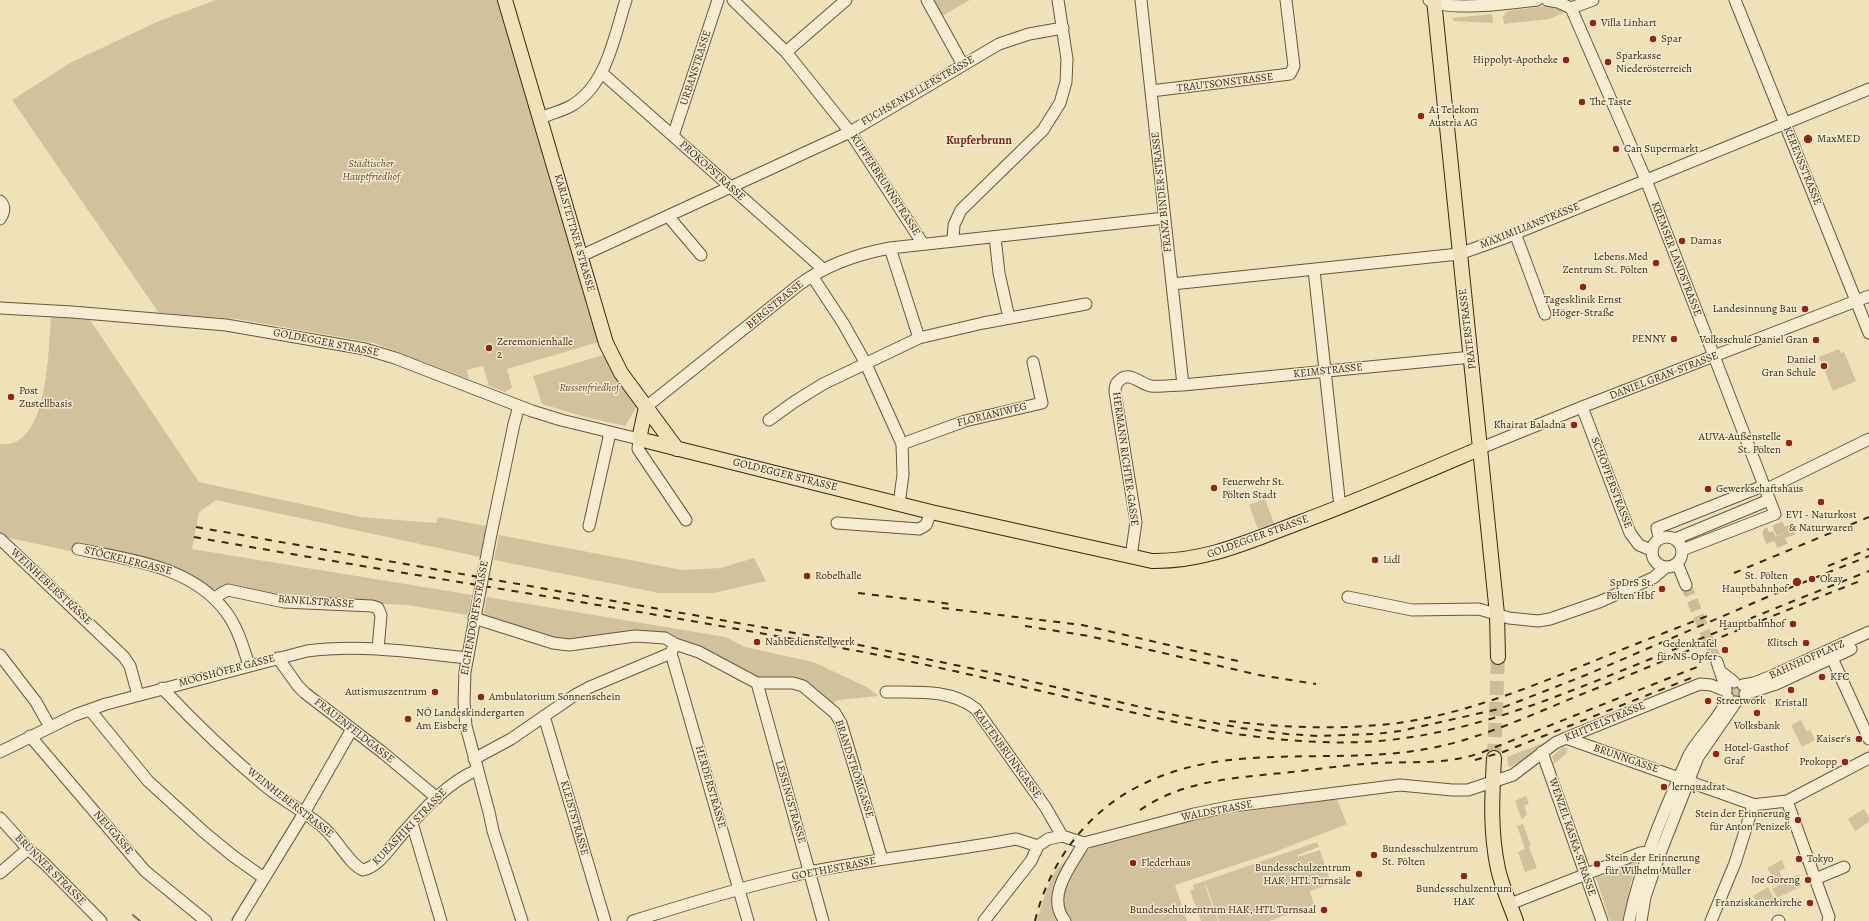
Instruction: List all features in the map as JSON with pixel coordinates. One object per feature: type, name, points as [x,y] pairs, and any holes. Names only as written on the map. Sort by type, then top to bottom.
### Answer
[{"type":"main road","name":"KARLSTETTNER STRASSE","points":[[504,0],[606,343],[621,373],[677,449]]},
{"type":"main road","name":"PRATERSTRASSE","points":[[1432,1],[1459,254],[1472,357],[1497,614],[1498,657]]},
{"type":"main road","points":[[645,441],[651,412]]},
{"type":"main road","name":"GOLDEGGER STRASSE","points":[[645,441],[931,512],[1130,557],[1168,561],[1208,556],[1237,547],[1340,507],[1481,448]]},
{"type":"main road","points":[[1494,758],[1492,782],[1494,841],[1499,870],[1516,921]]},
{"type":"street","points":[[540,118],[571,106],[594,87],[602,73],[626,0]]},
{"type":"street","name":"URBANSTRASSE","points":[[673,136],[718,0]]},
{"type":"street","name":"KUPFERBRUNNSTRASSE","points":[[733,0],[786,52],[850,132],[923,244],[1165,218]]},
{"type":"street","points":[[786,52],[846,0]]},
{"type":"street","points":[[927,0],[963,65]]},
{"type":"street","points":[[954,240],[954,225],[961,210],[1043,130],[1060,103],[1066,82],[1067,59],[1058,0]]},
{"type":"street","name":"FRANZ BINDER-STRASSE","points":[[1141,0],[1184,385]]},
{"type":"street","name":"TRAUTSONSTRASSE","points":[[1151,91],[1286,75],[1294,66],[1286,0]]},
{"type":"street","points":[[1432,1],[1486,5],[1537,0]]},
{"type":"street","points":[[1547,0],[1558,2],[1571,8],[1594,0]]},
{"type":"street","name":"KERENSSTRASSE","points":[[1735,0],[1869,332]]},
{"type":"street","name":"KREMSER LANDSTRASSE","points":[[1571,8],[1646,180],[1775,514],[1682,550]]},
{"type":"street","name":"FUCHSENKELLERSTRASSE","points":[[581,256],[850,132],[999,44],[1029,34],[1063,28]]},
{"type":"street","name":"PROKOPSTRASSE","points":[[602,73],[823,269]]},
{"type":"street","name":"MAXIMILIANSTRASSE","points":[[1172,284],[1459,254],[1515,233],[1869,89]]},
{"type":"street","points":[[0,201],[4,212],[0,219]]},
{"type":"street","points":[[668,216],[701,255]]},
{"type":"street","points":[[1515,233],[1545,314]]},
{"type":"street","points":[[995,237],[1000,273],[1009,318]]},
{"type":"street","name":"BERGSTRASSE","points":[[651,412],[812,276],[823,269],[850,258],[890,248],[923,244]]},
{"type":"street","points":[[890,248],[919,338]]},
{"type":"street","points":[[1314,270],[1340,507]]},
{"type":"street","points":[[812,276],[843,323],[866,362],[902,444],[903,475],[899,504]]},
{"type":"street","name":"DANIEL GRAN-STRASSE","points":[[1481,448],[1582,407],[1869,296]]},
{"type":"street","points":[[769,420],[823,384],[866,362],[919,338],[961,327],[1086,304]]},
{"type":"street","name":"GOLDEGGER STRASSE","points":[[0,308],[196,322],[254,329],[334,343],[380,353],[519,406],[561,420],[645,441]]},
{"type":"street","name":"KEIMSTRASSE","points":[[1184,385],[1472,357]]},
{"type":"street","name":"FLORIANIWEG","points":[[902,444],[965,421],[1042,403],[1033,362]]},
{"type":"street","name":"HERMANN RICHTER-GASSE","points":[[1130,557],[1136,522],[1115,388],[1118,381],[1128,376],[1150,386],[1184,385]]},
{"type":"street","name":"EICHENDORFFSTRASSE","points":[[519,406],[491,534],[467,658],[464,687],[464,713],[468,737],[493,831],[522,921]]},
{"type":"street","name":"SCHÖPFERSTRASSE","points":[[1582,407],[1630,533],[1639,545],[1652,550]]},
{"type":"street","points":[[589,526],[610,433]]},
{"type":"street","points":[[1675,539],[1869,439]]},
{"type":"street","points":[[645,441],[638,448],[686,520]]},
{"type":"street","points":[[1659,538],[1657,528],[1766,492]]},
{"type":"street","points":[[837,523],[919,529],[926,525],[931,512]]},
{"type":"street","points":[[1348,597],[1412,610],[1479,609],[1510,618],[1528,621],[1550,619],[1638,585],[1653,578],[1666,567],[1678,563],[1682,555],[1680,543],[1670,536],[1659,538],[1654,543],[1652,550],[1655,561],[1662,567],[1666,567]]},
{"type":"street","name":"WEINHEBERSTRASSE","points":[[0,539],[124,657],[130,666],[138,695]]},
{"type":"street","name":"STÖCKELERGASSE","points":[[78,549],[127,559],[179,574],[193,581],[215,598],[227,613],[235,627],[249,665]]},
{"type":"street","points":[[1638,585],[1648,574],[1655,561]]},
{"type":"street","points":[[1678,563],[1686,584]]},
{"type":"street","name":"BANKLSTRASSE","points":[[215,598],[228,590],[284,602],[372,606],[378,608],[381,615],[378,649]]},
{"type":"street","points":[[475,615],[553,643],[569,645],[635,636],[665,638],[673,648]]},
{"type":"street","name":"BAHNHOFPLATZ","points":[[1734,692],[1869,632]]},
{"type":"street","name":"BAHNHOFPLATZ","points":[[1734,692],[1776,684],[1869,640]]},
{"type":"street","name":"MOOSHÖFER GASSE","points":[[0,752],[30,736],[90,710],[162,688],[278,658],[330,648],[378,649],[467,658]]},
{"type":"street","name":"BRANDSTRÖMGASSE","points":[[673,648],[699,652],[758,683],[793,683],[803,686],[838,717],[882,859]]},
{"type":"street","name":"KURASHIKI STRASSE","points":[[363,870],[374,865],[382,858],[412,823],[457,780],[511,738],[590,687],[673,648]]},
{"type":"street","name":"HERDERSTRASSE","points":[[673,648],[748,921]]},
{"type":"street","points":[[0,655],[36,702],[50,727]]},
{"type":"street","name":"FRAUENFELDGASSE","points":[[278,658],[298,686],[305,693],[437,798]]},
{"type":"street","points":[[1832,658],[1869,739]]},
{"type":"street","points":[[1629,921],[1634,894],[1648,852],[1684,780],[1734,692],[1718,667]]},
{"type":"street","name":"LESSINGSTRASSE","points":[[758,683],[809,872],[824,921]]},
{"type":"street","name":"KHITTELSTRASSE","points":[[1492,782],[1513,775],[1542,752],[1566,738],[1700,684],[1711,685],[1734,692]]},
{"type":"street","name":"WEINHEBERSTRASSE","points":[[162,688],[197,724],[265,786],[328,831],[354,864],[363,870]]},
{"type":"street","name":"KALTENBRUNNGASSE","points":[[886,692],[928,692],[959,698],[968,702],[976,709],[1046,808],[1062,836]]},
{"type":"street","points":[[90,710],[148,781],[205,833],[233,856],[264,878]]},
{"type":"street","name":"KLEISTSTRASSE","points":[[544,716],[605,921]]},
{"type":"street","points":[[238,921],[304,814],[352,729]]},
{"type":"street","name":"NEUGASSE","points":[[30,736],[146,871],[206,921]]},
{"type":"street","name":"BRUNNGASSE","points":[[1566,738],[1750,803],[1752,807]]},
{"type":"street","name":"WENZEL KASKA-STRASSE","points":[[1542,752],[1602,921]]},
{"type":"street","points":[[1711,920],[1735,863],[1752,807],[1787,801],[1869,759]]},
{"type":"street","points":[[1641,921],[1645,897],[1684,780]]},
{"type":"street","name":"WALDSTRASSE","points":[[1084,844],[1194,814],[1233,806],[1400,785],[1468,790],[1492,782]]},
{"type":"street","points":[[1787,801],[1828,919]]},
{"type":"street","name":"BRÜNNER STRASSE","points":[[0,818],[28,849],[44,863],[101,921]]},
{"type":"street","points":[[412,823],[441,921]]},
{"type":"street","points":[[984,921],[1030,861],[1038,846],[1048,839],[1062,836],[1084,844],[1067,872],[1057,896],[1057,908],[1065,921]]},
{"type":"street","name":"GOETHESTRASSE","points":[[633,921],[739,889],[809,872],[882,859],[1016,839],[1038,846]]},
{"type":"street","points":[[0,873],[28,849]]},
{"type":"street","points":[[1510,904],[1640,853],[1648,852]]},
{"type":"street","points":[[1815,879],[1844,867]]},
{"type":"green space","name":"Städtischer Hauptfriedhof","points":[[216,0],[498,0],[599,342],[507,369],[512,388],[505,392],[489,386],[483,366],[467,370],[469,379],[374,343],[237,319],[159,313],[12,100],[70,63],[159,21]]},
{"type":"green space","points":[[931,0],[970,0],[940,17]]},
{"type":"green space","points":[[1546,6],[1558,9],[1564,13],[1549,19],[1504,24],[1503,16],[1508,11]]},
{"type":"green space","points":[[1492,14],[1493,23],[1453,21],[1453,18]]},
{"type":"green space","points":[[51,317],[90,320],[199,482],[361,517],[436,523],[438,517],[486,526],[480,557],[216,500],[199,512],[192,549],[472,595],[468,615],[408,605],[285,600],[227,586],[211,590],[195,578],[0,536],[0,444],[16,442],[28,431],[37,415],[43,395],[49,351]]},
{"type":"green space","points":[[1839,349],[1841,353],[1844,352],[1856,381],[1833,391],[1819,357]]},
{"type":"green space","name":"Russenfriedhof","points":[[603,355],[616,380],[637,406],[625,426],[585,417],[542,404],[533,376]]},
{"type":"green space","points":[[1265,499],[1274,523],[1258,529],[1249,505]]},
{"type":"green space","points":[[499,535],[682,570],[720,568],[754,558],[766,581],[713,593],[659,593],[494,560]]},
{"type":"green space","points":[[487,597],[725,637],[745,647],[813,662],[867,687],[878,696],[838,700],[831,705],[810,687],[750,675],[667,636],[568,643],[483,617]]},
{"type":"green space","points":[[1734,687],[1738,687],[1740,688],[1740,696],[1734,697],[1731,694],[1731,690]]},
{"type":"green space","points":[[1801,720],[1807,732],[1810,730],[1815,740],[1802,747],[1791,725]]},
{"type":"green space","points":[[1546,742],[1520,762],[1510,767],[1508,765],[1507,757]]},
{"type":"green space","points":[[1563,747],[1568,748],[1566,754],[1554,764],[1552,756]]},
{"type":"green space","points":[[1526,796],[1529,803],[1524,806],[1527,814],[1522,820],[1515,801]]},
{"type":"green space","points":[[1337,799],[1347,824],[1275,852],[1175,885],[1187,921],[1068,921],[1060,908],[1070,874],[1078,858],[1091,848],[1208,817]]},
{"type":"green space","points":[[1864,809],[1869,818],[1869,822],[1855,831],[1848,819]]},
{"type":"green space","points":[[1523,824],[1531,846],[1529,847],[1537,868],[1525,872],[1518,852],[1525,849],[1517,826]]},
{"type":"green space","points":[[1317,842],[1319,847],[1297,855],[1298,857],[1320,850],[1331,884],[1310,891],[1314,905],[1269,921],[1219,921],[1206,885],[1205,886],[1218,921],[1201,921],[1190,891],[1194,889],[1193,885]]},
{"type":"green space","points":[[1069,857],[1060,881],[1063,921],[1037,921],[1051,879],[1058,868]]},
{"type":"green space","points":[[1637,858],[1639,858],[1631,882],[1624,921],[1610,921],[1596,878],[1634,863]]},
{"type":"green space","points":[[1782,860],[1785,868],[1779,871],[1784,880],[1777,884],[1767,868]]},
{"type":"green space","points":[[1799,874],[1802,886],[1777,898],[1772,889]]},
{"type":"green space","points":[[1768,887],[1775,900],[1760,908],[1753,896]]},
{"type":"waterway","points":[[133,915],[140,921]]},
{"type":"tunnel","points":[[1786,526],[1790,537],[1772,544],[1768,533],[1786,526]]},
{"type":"tunnel","points":[[1686,585],[1717,662]]},
{"type":"tunnel","points":[[1494,758],[1498,657]]},
{"type":"railway","points":[[1734,573],[1869,517]]},
{"type":"railway","points":[[196,527],[840,641],[1008,676],[1179,716],[1241,728],[1287,734],[1319,736],[1376,734],[1400,731],[1499,709],[1586,675],[1772,595],[1869,556]]},
{"type":"railway","points":[[194,537],[784,637],[913,662],[1223,732],[1320,742],[1379,741],[1414,737],[1449,730],[1516,711],[1583,686],[1869,571]]},
{"type":"railway","points":[[1828,566],[1869,549]]},
{"type":"railway","points":[[1035,921],[1041,900],[1050,879],[1060,860],[1073,841],[1103,809],[1121,796],[1141,785],[1177,771],[1213,762],[1289,756],[1365,755],[1404,752],[1441,746],[1460,741],[1518,720],[1860,581]]},
{"type":"railway","points":[[858,593],[951,604]]},
{"type":"railway","points":[[942,608],[1082,625],[1242,662]]},
{"type":"railway","points":[[1229,721],[1292,727],[1356,727],[1398,723],[1427,718],[1509,694],[1712,614]]},
{"type":"railway","points":[[1025,626],[1089,636],[1259,675],[1316,684]]},
{"type":"railway","points":[[1140,810],[1175,792],[1194,786],[1232,778],[1347,765],[1445,761],[1470,756],[1697,667]]},
{"type":"railway","points":[[1475,760],[1503,752],[1696,676]]},
{"type":"place","name":"Villa Linhart","points":[[1593,23]]},
{"type":"place","name":"Spar","points":[[1653,39]]},
{"type":"place","name":"Hippolyt-Apotheke","points":[[1566,60]]},
{"type":"place","name":"Sparkasse Niederösterreich","points":[[1608,62]]},
{"type":"place","name":"The Taste","points":[[1582,102]]},
{"type":"place","name":"A1 Telekom Austria AG","points":[[1421,116]]},
{"type":"place","name":"MaxMED","points":[[1808,139]]},
{"type":"place","name":"Can Supermarkt","points":[[1616,149]]},
{"type":"place","name":"Damas","points":[[1682,241]]},
{"type":"place","name":"Lebens.Med Zentrum St. Pölten","points":[[1656,263]]},
{"type":"place","name":"Tagesklinik Ernst Höger-Straße","points":[[1583,287]]},
{"type":"place","name":"Landesinnung Bau","points":[[1805,309]]},
{"type":"place","name":"PENNY","points":[[1674,339]]},
{"type":"place","name":"Volksschule Daniel Gran","points":[[1816,340]]},
{"type":"place","name":"Zeremonienhalle 2","points":[[489,348]]},
{"type":"place","name":"Daniel Gran Schule","points":[[1824,366]]},
{"type":"place","name":"Post Zustellbasis","points":[[11,397]]},
{"type":"place","name":"Khairat Baladna","points":[[1574,425]]},
{"type":"place","name":"AUVA-Außenstelle St. Pölten","points":[[1789,443]]},
{"type":"place","name":"Feuerwehr St. Pölten Stadt","points":[[1214,488]]},
{"type":"place","name":"Gewerkschaftshaus","points":[[1708,489]]},
{"type":"place","name":"EVI - Naturkost & Naturwaren","points":[[1821,502]]},
{"type":"place","name":"Lidl","points":[[1375,560]]},
{"type":"place","name":"Robelhalle","points":[[807,576]]},
{"type":"place","name":"Okay","points":[[1812,579]]},
{"type":"place","name":"St. Pölten Hauptbahnhof","points":[[1797,582]]},
{"type":"place","name":"SpDrS St. Pölten Hbf","points":[[1662,589]]},
{"type":"place","name":"Hauptbahnhof","points":[[1793,624]]},
{"type":"place","name":"Nahbedienstellwerk","points":[[757,642]]},
{"type":"place","name":"Klitsch","points":[[1806,643]]},
{"type":"place","name":"Gedenktafel für NS-Opfer","points":[[1725,650]]},
{"type":"place","name":"KFC","points":[[1822,677]]},
{"type":"place","name":"Kristall","points":[[1791,690]]},
{"type":"place","name":"Autismuszentrum","points":[[435,692]]},
{"type":"place","name":"Ambulatorium Sonnenschein","points":[[481,697]]},
{"type":"place","name":"Streetwork","points":[[1708,701]]},
{"type":"place","name":"Volksbank","points":[[1757,713]]},
{"type":"place","name":"NÖ Landeskindergarten Am Eisberg","points":[[408,719]]},
{"type":"place","name":"Kaiser's","points":[[1859,739]]},
{"type":"place","name":"Hotel-Gasthof Graf","points":[[1716,754]]},
{"type":"place","name":"Prokopp","points":[[1845,762]]},
{"type":"place","name":"lernquadrat","points":[[1664,787]]},
{"type":"place","name":"Stein der Erinnerung für Anton Penizek","points":[[1798,820]]},
{"type":"place","name":"Bundesschulzentrum St. Pölten","points":[[1374,855]]},
{"type":"place","name":"Tokyo","points":[[1799,859]]},
{"type":"place","name":"Flederhaus","points":[[1133,863]]},
{"type":"place","name":"Stein der Erinnerung für Wilhelm Müller","points":[[1597,864]]},
{"type":"place","name":"Bundesschulzentrum HAK, HTL Turnsäle","points":[[1359,874]]},
{"type":"place","name":"Bundesschulzentrum HAK","points":[[1464,876]]},
{"type":"place","name":"Joe Goreng","points":[[1808,880]]},
{"type":"place","name":"Franziskanerkirche","points":[[1810,903]]},
{"type":"place","name":"Bundesschulzentrum HAK, HTL Turnsaal","points":[[1324,910]]},
{"type":"district","name":"Kupferbrunn","points":[[979,141]]}]
